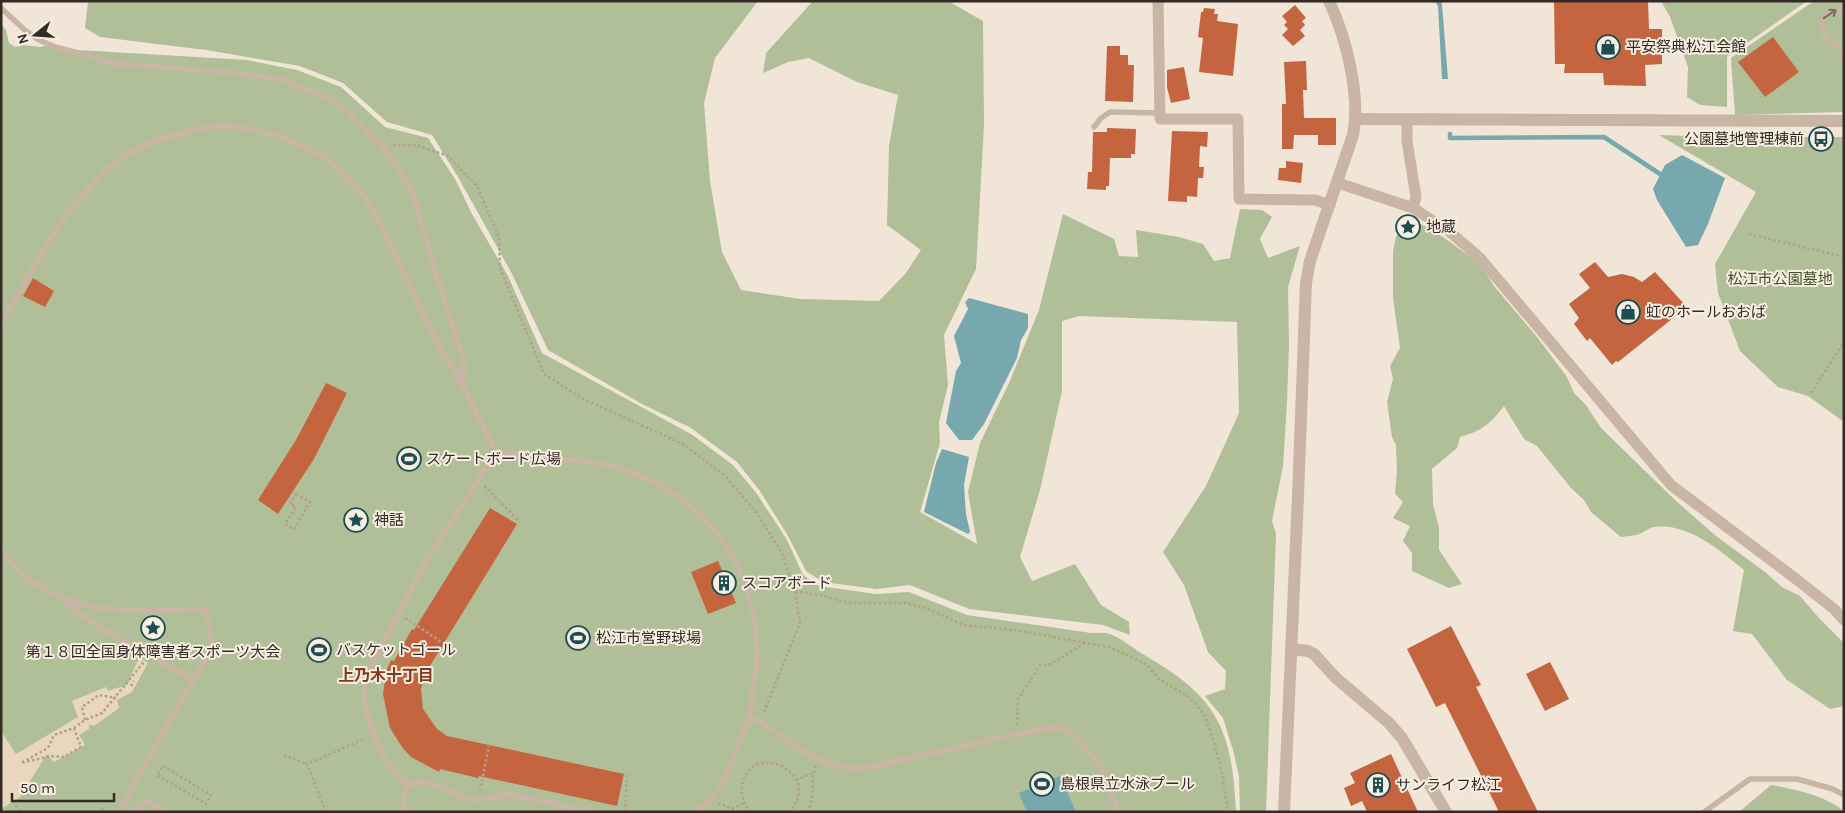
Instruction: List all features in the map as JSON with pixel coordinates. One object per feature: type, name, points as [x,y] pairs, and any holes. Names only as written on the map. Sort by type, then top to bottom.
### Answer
[{"type":"street","points":[[1158,1],[1160,119],[1238,119],[1239,199],[1315,200],[1330,206]]},
{"type":"street","points":[[1284,812],[1306,283],[1310,261],[1338,183],[1356,119],[1354,93],[1347,55],[1338,22],[1328,1]]},
{"type":"street","points":[[1356,119],[1844,121]]},
{"type":"street","points":[[1407,119],[1407,141],[1416,197],[1413,208]]},
{"type":"street","points":[[1338,183],[1413,208],[1450,232],[1480,258],[1671,485],[1796,578],[1834,608],[1844,620]]},
{"type":"street","points":[[1291,650],[1308,651],[1314,654],[1353,694],[1389,723],[1410,750],[1446,812]]},
{"type":"lane","points":[[1844,7],[1826,15],[1821,24],[1826,37],[1844,51]]},
{"type":"lane","points":[[1,8],[26,31],[55,48],[108,62],[135,66],[214,70],[282,79],[327,98],[344,109],[383,146],[408,185],[415,200],[463,358],[463,386]]},
{"type":"lane","points":[[1094,127],[1105,114],[1110,112],[1160,112]]},
{"type":"lane","points":[[1,324],[34,266],[70,211],[106,170],[140,147],[189,131],[218,126],[236,126],[280,136],[326,158],[363,194],[379,221],[436,340],[463,386],[496,452]]},
{"type":"lane","points":[[407,786],[393,771],[373,735],[364,702],[364,678],[427,560],[496,452]]},
{"type":"lane","points":[[496,452],[578,460],[625,470],[642,477],[674,494],[712,526],[729,549],[742,575],[755,623],[757,649],[749,717],[722,782],[710,800],[695,812]]},
{"type":"lane","points":[[1,550],[26,578],[57,595],[93,608],[120,611],[205,609],[213,646],[120,812]]},
{"type":"lane","points":[[57,595],[91,622],[193,680]]},
{"type":"lane","points":[[749,717],[760,721],[796,748],[819,760],[842,767],[864,768],[1016,734],[1049,728],[1062,729],[1071,733],[1079,740],[1104,772],[1118,812]]},
{"type":"lane","points":[[1704,812],[1750,779],[1797,779],[1824,786],[1844,795]]},
{"type":"lane","points":[[407,786],[422,781],[470,799],[478,800],[508,794],[593,812]]},
{"type":"lane","points":[[402,812],[407,786]]},
{"type":"lane","points":[[132,812],[146,801],[166,812]]},
{"type":"path","points":[[383,146],[416,145],[448,156],[477,186],[499,237],[500,268],[544,374],[583,399],[684,444],[725,476],[756,512],[781,551],[795,591],[800,623],[760,721]]},
{"type":"path","points":[[1749,234],[1844,258]]},
{"type":"path","points":[[1811,393],[1844,342]]},
{"type":"path","points":[[478,480],[520,522]]},
{"type":"path","points":[[296,494],[310,502],[294,529],[285,524],[296,507],[290,504],[296,494]]},
{"type":"path","points":[[795,591],[829,597],[848,603],[906,603],[926,608],[963,625],[1015,630],[1109,647],[1146,664],[1160,679],[1189,697],[1204,714],[1220,765],[1228,812]]},
{"type":"path","points":[[398,613],[443,643]]},
{"type":"path","points":[[1017,725],[1018,699],[1040,665],[1051,664],[1086,642]]},
{"type":"path","points":[[74,728],[81,747],[64,756],[51,756],[20,763],[48,748],[54,735],[74,728],[85,720],[102,713],[149,655]]},
{"type":"path","points":[[131,686],[134,681]]},
{"type":"path","points":[[85,720],[82,706],[99,694],[116,698]]},
{"type":"path","points":[[284,755],[307,764],[373,735]]},
{"type":"path","points":[[478,800],[489,746]]},
{"type":"path","points":[[807,812],[813,796],[813,773],[819,760]]},
{"type":"path","points":[[751,812],[744,802],[742,785],[751,770],[767,762],[776,763],[791,772],[796,780],[797,802],[789,812]]},
{"type":"path","points":[[307,764],[326,812]]},
{"type":"path","points":[[163,766],[212,795],[206,804],[157,775],[163,766]]},
{"type":"path","points":[[796,780],[813,773]]},
{"type":"path","points":[[625,812],[627,775]]},
{"type":"path","points":[[710,800],[733,810],[744,802]]},
{"type":"path","points":[[13,801],[20,812]]},
{"type":"path","points":[[97,812],[103,808]]},
{"type":"green space","points":[[758,1],[715,58],[704,103],[710,181],[722,252],[741,290],[801,299],[879,301],[906,273],[921,250],[887,225],[889,146],[898,95],[857,82],[809,58],[788,62],[763,73],[766,53],[813,1],[948,1],[983,21],[984,125],[976,269],[944,335],[948,385],[939,422],[940,443],[920,512],[977,544],[968,492],[980,443],[1009,383],[1039,310],[1063,214],[1114,239],[1119,256],[1138,257],[1136,230],[1179,237],[1203,244],[1214,261],[1230,258],[1240,209],[1262,210],[1272,217],[1260,239],[1268,258],[1300,246],[1288,287],[1289,345],[1283,466],[1272,521],[1276,533],[1266,812],[1240,812],[1239,776],[1233,750],[1223,718],[1205,696],[1225,689],[1226,671],[1208,652],[1184,585],[1163,552],[1206,486],[1239,413],[1237,322],[1079,316],[1062,321],[1062,391],[1040,490],[1020,557],[1032,581],[1075,564],[1101,605],[1129,622],[1130,635],[1103,625],[969,609],[910,585],[877,589],[823,582],[806,571],[788,536],[760,491],[737,462],[691,428],[642,404],[548,350],[511,272],[458,177],[432,135],[387,122],[343,83],[300,66],[206,50],[100,37],[85,28],[88,2]]},
{"type":"green space","points":[[1661,1],[1807,1],[1727,57],[1727,107],[1700,105],[1687,97],[1688,67],[1670,17]]},
{"type":"green space","points":[[1814,1],[1844,1],[1844,112],[1735,115],[1731,58]]},
{"type":"green space","points":[[1,24],[6,30],[9,43],[15,47],[23,45],[40,47],[54,44],[78,50],[247,60],[297,70],[341,87],[385,127],[428,138],[455,179],[472,214],[508,276],[542,353],[691,434],[733,465],[757,494],[787,540],[803,575],[819,586],[876,594],[909,592],[967,615],[1091,633],[1106,633],[1120,639],[1171,671],[1206,702],[1217,719],[1231,759],[1236,812],[1,812]]},
{"type":"green space","name":"松江市公園墓地","points":[[1659,135],[1844,137],[1844,422],[1808,396],[1778,387],[1740,351],[1718,293],[1715,264],[1756,192]]},
{"type":"green space","points":[[1418,223],[1433,230],[1479,263],[1494,286],[1537,337],[1567,377],[1574,393],[1586,405],[1601,428],[1676,501],[1716,536],[1782,587],[1800,596],[1844,643],[1844,706],[1830,709],[1787,680],[1752,634],[1733,631],[1744,570],[1703,540],[1679,529],[1654,527],[1637,535],[1621,537],[1591,512],[1584,500],[1571,488],[1537,446],[1524,439],[1504,406],[1485,426],[1460,437],[1457,448],[1432,469],[1433,504],[1439,528],[1439,550],[1462,584],[1449,588],[1412,571],[1412,553],[1403,541],[1410,526],[1393,518],[1403,502],[1395,494],[1397,470],[1396,445],[1392,437],[1387,402],[1393,379],[1390,366],[1400,348],[1393,298],[1393,251],[1396,236]]},
{"type":"green space","points":[[1771,785],[1820,798],[1830,802],[1844,812],[1739,812]]},
{"type":"shaded area","points":[[139,658],[148,663],[132,692],[117,700],[119,708],[94,726],[89,724],[89,729],[79,735],[85,745],[54,762],[47,754],[20,797],[1,809],[1,731],[16,754],[78,717],[72,701],[106,687],[108,691],[127,685]]},
{"type":"water","points":[[1435,1],[1441,1],[1442,5],[1448,79],[1442,79],[1438,6]]},
{"type":"water","points":[[1682,155],[1725,178],[1698,245],[1686,247],[1657,200],[1653,189],[1665,165]]},
{"type":"water","points":[[969,298],[1028,314],[1028,328],[1021,340],[1017,358],[984,424],[972,440],[959,440],[946,423],[956,371],[961,363],[954,336],[968,309],[965,302]]},
{"type":"water","points":[[942,449],[969,457],[964,485],[966,514],[970,532],[968,534],[924,512],[936,463]]},
{"type":"water","points":[[1060,776],[1076,812],[1027,812],[1019,793]]},
{"type":"building","name":"平安祭典松江会館","points":[[1554,1],[1648,1],[1649,29],[1662,29],[1662,64],[1645,65],[1646,86],[1604,85],[1603,73],[1564,73],[1565,64],[1555,64]]},
{"type":"building","points":[[1295,5],[1306,18],[1302,21],[1305,25],[1300,30],[1305,36],[1293,46],[1282,35],[1288,29],[1284,25],[1287,22],[1282,16]]},
{"type":"building","points":[[1204,8],[1215,9],[1214,14],[1218,14],[1217,21],[1238,24],[1233,76],[1199,72],[1203,38],[1198,37],[1201,12],[1203,12]]},
{"type":"building","points":[[1773,37],[1799,72],[1765,97],[1738,62]]},
{"type":"building","points":[[1107,46],[1120,46],[1120,55],[1128,55],[1128,65],[1134,65],[1133,102],[1105,101]]},
{"type":"building","points":[[1306,61],[1307,90],[1303,90],[1304,118],[1336,118],[1336,145],[1318,145],[1318,135],[1294,135],[1293,149],[1282,149],[1282,104],[1286,104],[1284,62]]},
{"type":"building","points":[[1184,67],[1190,99],[1171,103],[1167,87],[1167,70]]},
{"type":"building","points":[[1107,128],[1136,129],[1135,154],[1131,154],[1131,158],[1110,158],[1109,186],[1106,186],[1106,190],[1087,189],[1088,172],[1092,172],[1093,132],[1107,132]]},
{"type":"building","points":[[1172,131],[1208,132],[1207,147],[1200,146],[1199,167],[1204,167],[1203,178],[1198,178],[1197,197],[1187,196],[1187,202],[1168,201]]},
{"type":"building","points":[[1286,161],[1303,163],[1301,183],[1278,180],[1279,168],[1286,168]]},
{"type":"building","name":"虹のホールおおば","points":[[1595,262],[1608,277],[1622,274],[1634,277],[1642,282],[1655,272],[1687,307],[1612,365],[1590,338],[1587,341],[1574,324],[1579,318],[1569,304],[1590,288],[1579,274]]},
{"type":"building","points":[[33,278],[54,291],[45,307],[23,296]]},
{"type":"building","points":[[326,383],[347,393],[314,459],[278,514],[258,500],[296,440]]},
{"type":"building","points":[[490,508],[517,524],[425,674],[421,689],[423,709],[437,729],[447,736],[624,774],[617,806],[479,776],[478,778],[440,769],[439,772],[411,757],[390,728],[383,694],[387,669],[391,660],[394,661],[412,629],[414,630]]},
{"type":"building","points":[[718,561],[736,603],[708,614],[691,572]]},
{"type":"building","points":[[1451,626],[1481,685],[1476,687],[1538,812],[1499,812],[1445,703],[1436,707],[1407,649]]},
{"type":"building","points":[[1550,662],[1569,699],[1545,711],[1526,674]]},
{"type":"building","name":"サンライフ松江","points":[[1391,754],[1418,812],[1367,812],[1362,801],[1351,806],[1344,788],[1355,783],[1350,773]]},
{"type":"waterway","points":[[1450,134],[1450,138],[1604,137],[1660,174]]},
{"type":"place","name":"平安祭典松江会館","points":[[1608,47]]},
{"type":"place","name":"公園墓地管理棟前","points":[[1821,139]]},
{"type":"place","name":"地蔵","points":[[1408,227]]},
{"type":"place","name":"虹のホールおおば","points":[[1628,312]]},
{"type":"place","name":"スケートボード広場","points":[[409,459]]},
{"type":"place","name":"神話","points":[[356,520]]},
{"type":"place","name":"スコアボード","points":[[724,583]]},
{"type":"place","name":"第１８回全国身体障害者スポーツ大会","points":[[153,628]]},
{"type":"place","name":"松江市営野球場","points":[[578,638]]},
{"type":"place","name":"バスケットゴール","points":[[319,650]]},
{"type":"place","name":"島根県立水泳プール","points":[[1042,784]]},
{"type":"place","name":"サンライフ松江","points":[[1378,785]]},
{"type":"district","name":"上乃木十丁目","points":[[386,675]]}]
